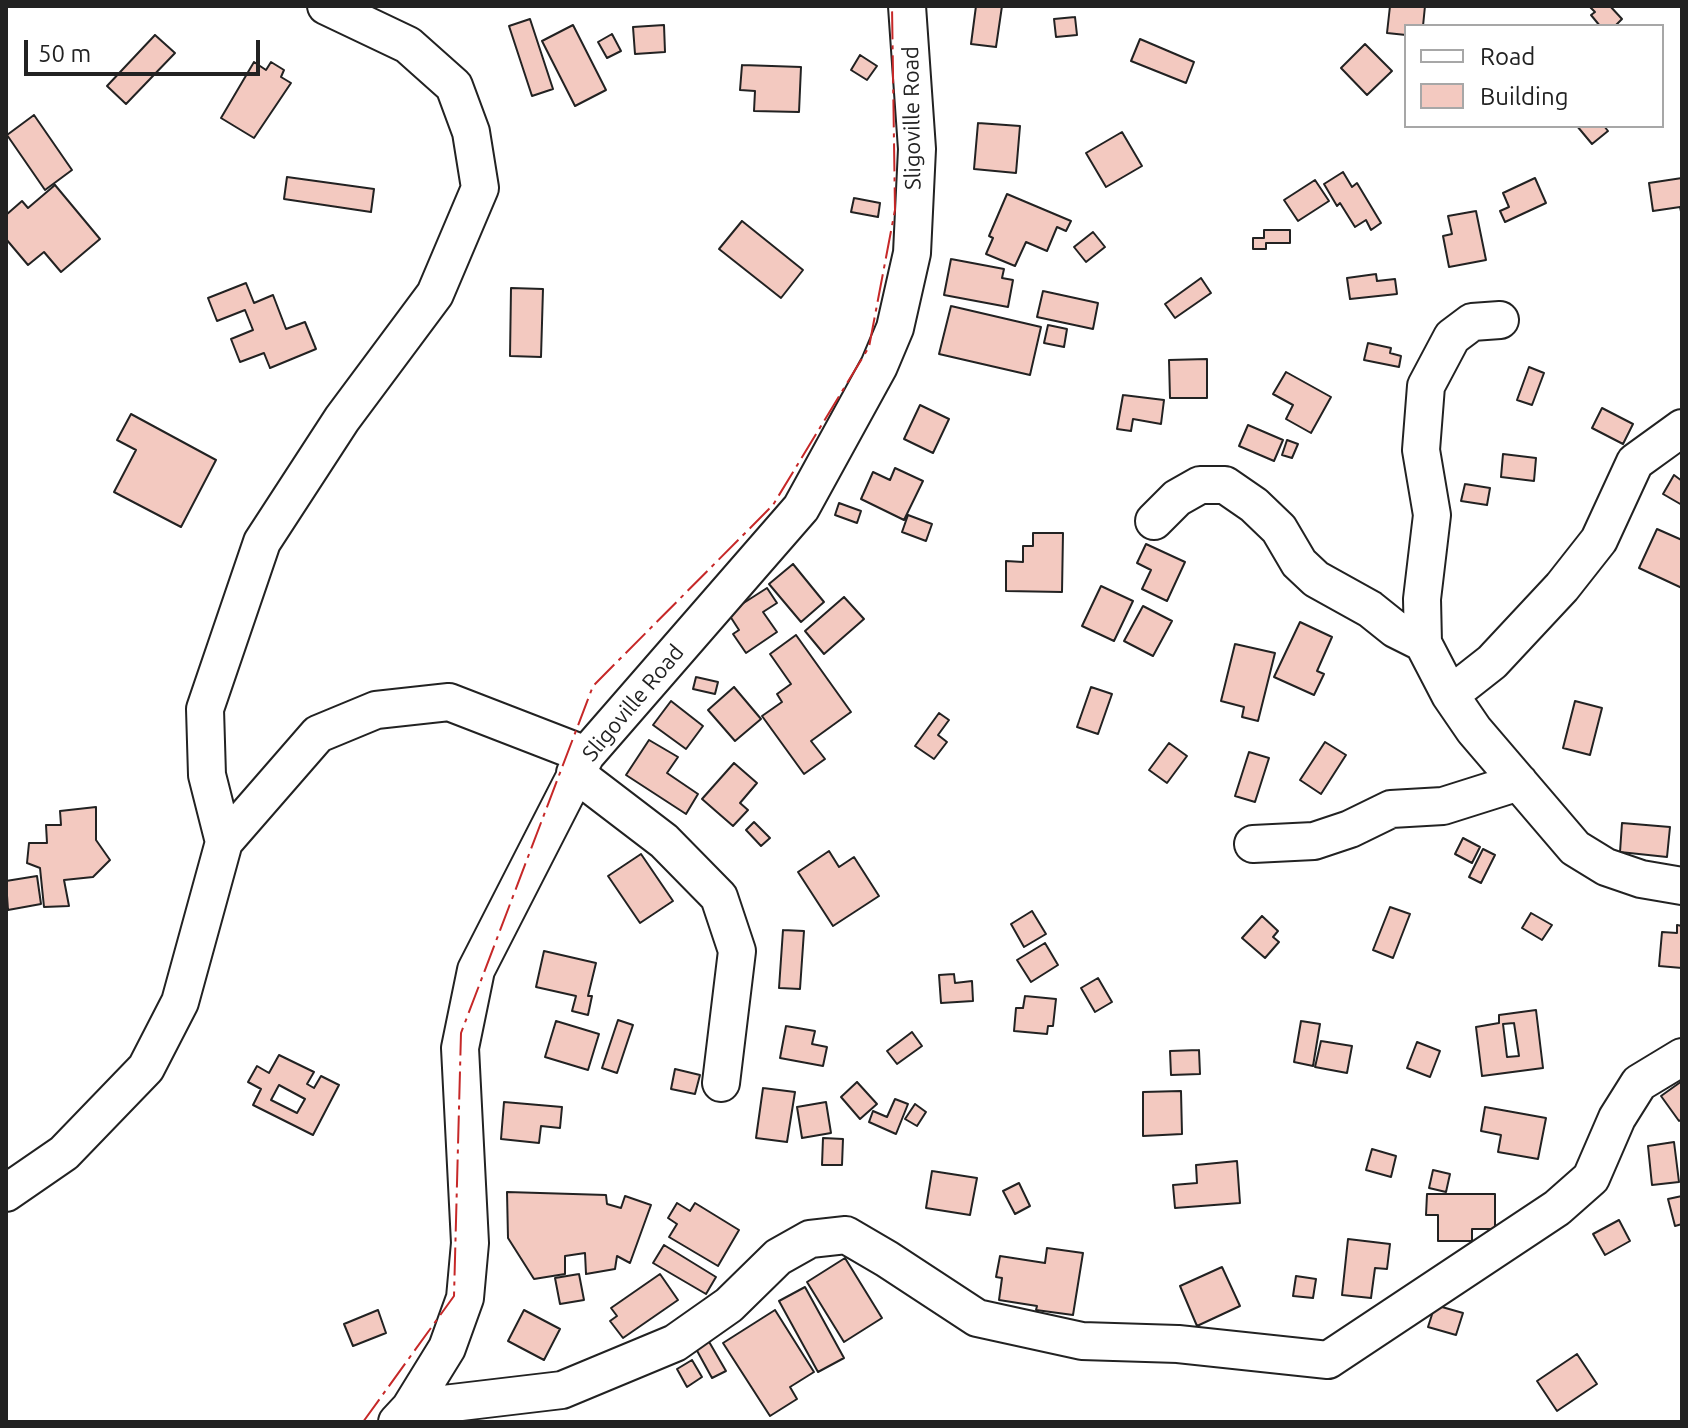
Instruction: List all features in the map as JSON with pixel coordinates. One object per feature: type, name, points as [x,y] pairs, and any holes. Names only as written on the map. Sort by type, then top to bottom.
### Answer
[{"type":"street","points":[[224,842],[207,775],[205,709],[262,542],[342,419],[435,294],[480,188],[471,132],[454,86],[408,45],[326,6]]},
{"type":"street","name":"Sligoville Road","points":[[403,1415],[447,1348],[465,1298],[470,1243],[460,1048],[476,970],[581,764],[801,508],[895,328],[912,253],[917,149],[907,6]]},
{"type":"street","points":[[1500,320],[1472,322],[1452,337],[1426,386],[1421,450],[1432,515],[1422,599],[1423,643],[1450,695],[1474,730],[1575,848],[1606,867],[1641,879],[1682,886]]},
{"type":"street","points":[[1450,695],[1492,662],[1562,587],[1599,540],[1635,462],[1682,428]]},
{"type":"street","points":[[1154,521],[1177,498],[1200,485],[1225,485],[1254,505],[1279,529],[1299,563],[1316,579],[1423,643]]},
{"type":"street","points":[[6,1193],[64,1153],[146,1068],[180,1002],[224,842],[318,734],[376,710],[449,702],[581,764],[719,897],[737,951],[721,1083]]},
{"type":"street","points":[[1253,844],[1314,841],[1350,829],[1391,809],[1443,806],[1519,782]]},
{"type":"street","points":[[403,1415],[562,1390],[675,1343],[729,1305],[778,1257],[810,1239],[846,1235],[977,1318],[1082,1341],[1178,1344],[1328,1360],[1557,1208],[1591,1178],[1617,1118],[1639,1083],[1682,1057]]},
{"type":"building","points":[[976,6],[1002,6],[996,47],[971,44]]},
{"type":"building","points":[[1390,6],[1425,6],[1423,24],[1404,24],[1404,35],[1387,33]]},
{"type":"building","points":[[1589,6],[1610,6],[1622,19],[1617,24],[1598,24],[1591,15],[1595,12]]},
{"type":"building","points":[[1075,17],[1077,35],[1056,37],[1054,19]]},
{"type":"building","points":[[530,19],[553,89],[532,96],[509,26]]},
{"type":"building","points":[[573,25],[606,90],[575,106],[542,41]]},
{"type":"building","points":[[664,25],[665,52],[635,54],[633,27]]},
{"type":"building","points":[[612,34],[621,51],[607,58],[598,42]]},
{"type":"building","points":[[155,35],[175,53],[126,104],[107,86]]},
{"type":"building","points":[[1140,39],[1194,62],[1186,83],[1131,61]]},
{"type":"building","points":[[1365,44],[1392,71],[1367,95],[1341,68]]},
{"type":"building","points":[[860,55],[877,66],[867,80],[851,70]]},
{"type":"building","points":[[254,62],[266,70],[271,62],[284,70],[281,77],[291,83],[254,138],[221,118]]},
{"type":"building","points":[[742,65],[801,67],[799,112],[754,111],[755,91],[740,90]]},
{"type":"building","points":[[34,115],[72,170],[45,190],[7,135]]},
{"type":"building","points":[[978,123],[1020,126],[1016,173],[974,169]]},
{"type":"building","points":[[1579,128],[1606,128],[1608,131],[1592,144]]},
{"type":"building","points":[[1122,132],[1142,166],[1106,187],[1086,153]]},
{"type":"building","points":[[1343,172],[1352,187],[1357,183],[1381,223],[1371,230],[1366,220],[1355,227],[1324,184]]},
{"type":"building","points":[[287,177],[374,189],[371,212],[284,199]]},
{"type":"building","points":[[1535,178],[1546,203],[1505,222],[1500,211],[1509,207],[1503,193]]},
{"type":"building","points":[[1682,178],[1682,216],[1680,207],[1653,211],[1649,183]]},
{"type":"building","points":[[1315,180],[1329,201],[1298,221],[1284,200]]},
{"type":"building","points":[[55,185],[100,239],[61,272],[44,252],[28,265],[6,239],[6,215],[22,201],[28,208]]},
{"type":"building","points":[[1007,194],[1071,221],[1066,231],[1057,227],[1047,251],[1026,242],[1015,266],[986,254],[993,238],[989,236]]},
{"type":"building","points":[[854,198],[880,203],[878,217],[851,212]]},
{"type":"building","points":[[1476,211],[1486,260],[1449,267],[1443,236],[1452,234],[1448,216]]},
{"type":"building","points":[[742,221],[803,270],[781,298],[719,249]]},
{"type":"building","points":[[1264,230],[1290,230],[1290,243],[1266,243],[1266,249],[1253,249],[1253,238],[1264,238]]},
{"type":"building","points":[[1093,232],[1105,247],[1086,262],[1074,247]]},
{"type":"building","points":[[951,259],[1004,269],[1002,278],[1013,280],[1008,307],[944,295]]},
{"type":"building","points":[[1376,274],[1377,281],[1395,279],[1397,294],[1350,299],[1347,278]]},
{"type":"building","points":[[1201,278],[1211,293],[1175,318],[1165,304]]},
{"type":"building","points":[[246,283],[254,303],[273,295],[286,329],[305,322],[316,349],[270,368],[264,353],[240,362],[231,339],[253,330],[245,310],[217,321],[208,298]]},
{"type":"building","points":[[511,288],[543,289],[541,357],[510,356]]},
{"type":"building","points":[[1043,291],[1098,303],[1093,329],[1037,317]]},
{"type":"building","points":[[951,306],[1041,327],[1030,375],[939,354]]},
{"type":"building","points":[[1048,325],[1067,329],[1064,347],[1044,343]]},
{"type":"building","points":[[1368,343],[1391,348],[1390,353],[1401,356],[1399,367],[1364,360]]},
{"type":"building","points":[[1207,359],[1207,398],[1170,398],[1169,360]]},
{"type":"building","points":[[1529,367],[1544,373],[1532,405],[1517,400]]},
{"type":"building","points":[[1286,372],[1331,397],[1311,433],[1286,419],[1293,405],[1273,394]]},
{"type":"building","points":[[1123,395],[1164,400],[1161,424],[1133,419],[1131,431],[1117,429]]},
{"type":"building","points":[[920,405],[949,419],[933,453],[904,439]]},
{"type":"building","points":[[1602,408],[1633,424],[1623,444],[1592,428]]},
{"type":"building","points":[[131,414],[216,460],[181,527],[114,492],[136,450],[117,440]]},
{"type":"building","points":[[1248,425],[1283,440],[1274,461],[1239,446]]},
{"type":"building","points":[[1287,440],[1298,444],[1292,458],[1282,455]]},
{"type":"building","points":[[1503,454],[1536,458],[1534,481],[1501,477]]},
{"type":"building","points":[[895,468],[923,481],[904,520],[861,499],[873,472],[890,480]]},
{"type":"building","points":[[1674,475],[1682,481],[1682,505],[1663,494]]},
{"type":"building","points":[[1465,484],[1490,488],[1487,505],[1461,501]]},
{"type":"building","points":[[839,503],[861,511],[857,523],[835,515]]},
{"type":"building","points":[[908,515],[932,524],[926,541],[902,532]]},
{"type":"building","points":[[1657,529],[1682,540],[1682,588],[1639,568]]},
{"type":"building","points":[[1033,533],[1063,533],[1062,592],[1006,591],[1006,561],[1023,562],[1023,546],[1033,546]]},
{"type":"building","points":[[1146,544],[1185,562],[1167,601],[1142,589],[1151,570],[1137,563]]},
{"type":"building","points":[[793,564],[824,602],[801,622],[769,584]]},
{"type":"building","points":[[1101,586],[1133,601],[1114,641],[1082,626]]},
{"type":"building","points":[[767,588],[777,603],[763,612],[777,632],[746,653],[733,634],[739,630],[728,613]]},
{"type":"building","points":[[844,597],[864,619],[824,654],[805,631]]},
{"type":"building","points":[[1143,606],[1172,621],[1153,656],[1124,641]]},
{"type":"building","points":[[1300,622],[1332,637],[1317,671],[1324,674],[1314,695],[1274,677]]},
{"type":"building","points":[[796,635],[851,712],[811,741],[825,759],[804,774],[762,716],[782,702],[777,694],[791,684],[770,654]]},
{"type":"building","points":[[1235,644],[1275,653],[1258,721],[1242,717],[1244,707],[1221,701]]},
{"type":"building","points":[[696,677],[718,682],[715,694],[693,689]]},
{"type":"building","points":[[734,687],[761,719],[735,741],[708,710]]},
{"type":"building","points":[[1091,687],[1112,694],[1098,734],[1077,727]]},
{"type":"building","points":[[671,701],[703,726],[686,749],[653,725]]},
{"type":"building","points":[[1575,701],[1602,708],[1590,755],[1563,748]]},
{"type":"building","points":[[939,713],[949,720],[938,735],[947,742],[934,759],[915,746]]},
{"type":"building","points":[[649,740],[678,757],[667,773],[698,794],[686,814],[626,775]]},
{"type":"building","points":[[1325,742],[1346,755],[1321,794],[1300,780]]},
{"type":"building","points":[[1169,743],[1187,756],[1167,783],[1149,770]]},
{"type":"building","points":[[1249,752],[1269,758],[1255,802],[1235,796]]},
{"type":"building","points":[[734,763],[757,783],[740,803],[748,810],[733,826],[702,799]]},
{"type":"building","points":[[96,807],[96,840],[110,860],[93,877],[64,880],[69,906],[44,907],[40,868],[27,863],[29,843],[47,843],[46,825],[61,825],[60,811]]},
{"type":"building","points":[[754,822],[770,838],[761,846],[746,830]]},
{"type":"building","points":[[1622,823],[1670,827],[1667,857],[1620,852]]},
{"type":"building","points":[[1463,838],[1480,847],[1472,863],[1455,854]]},
{"type":"building","points":[[1483,849],[1495,855],[1481,883],[1469,877]]},
{"type":"building","points":[[829,851],[839,867],[854,857],[879,896],[833,926],[798,872]]},
{"type":"building","points":[[641,854],[673,901],[640,923],[608,876]]},
{"type":"building","points":[[37,876],[41,904],[8,910],[6,881]]},
{"type":"building","points":[[1390,907],[1410,914],[1393,958],[1373,950]]},
{"type":"building","points":[[1032,911],[1046,934],[1024,947],[1011,924]]},
{"type":"building","points":[[1531,913],[1552,925],[1542,940],[1522,928]]},
{"type":"building","points":[[1262,916],[1278,931],[1273,937],[1279,942],[1265,958],[1242,938]]},
{"type":"building","points":[[1677,925],[1682,926],[1682,968],[1659,966],[1662,932],[1677,933]]},
{"type":"building","points":[[783,930],[804,931],[800,989],[779,988]]},
{"type":"building","points":[[1045,943],[1058,965],[1031,982],[1017,960]]},
{"type":"building","points":[[544,951],[596,963],[588,996],[592,996],[588,1015],[572,1011],[576,996],[536,987]]},
{"type":"building","points":[[954,974],[955,983],[972,981],[973,1001],[941,1003],[939,975]]},
{"type":"building","points":[[1098,978],[1112,1002],[1095,1012],[1081,988]]},
{"type":"building","points":[[1025,996],[1056,999],[1053,1026],[1048,1026],[1047,1034],[1014,1031],[1016,1008],[1023,1008]]},
{"type":"building","points":[[1536,1010],[1543,1068],[1482,1076],[1476,1027],[1499,1023],[1499,1015]],"holes":[[[1514,1023],[1519,1056],[1507,1057],[1503,1024]]]},
{"type":"building","points":[[618,1020],[633,1025],[617,1073],[602,1068]]},
{"type":"building","points":[[556,1021],[599,1034],[588,1070],[545,1057]]},
{"type":"building","points":[[1301,1021],[1320,1024],[1313,1066],[1294,1062]]},
{"type":"building","points":[[786,1026],[815,1031],[812,1044],[827,1047],[823,1066],[780,1058]]},
{"type":"building","points":[[912,1032],[922,1046],[897,1064],[887,1051]]},
{"type":"building","points":[[1321,1041],[1352,1046],[1347,1073],[1315,1067]]},
{"type":"building","points":[[1417,1042],[1440,1051],[1430,1077],[1407,1068]]},
{"type":"building","points":[[1199,1050],[1200,1074],[1171,1075],[1170,1051]]},
{"type":"building","points":[[279,1055],[314,1072],[307,1084],[314,1088],[321,1076],[339,1085],[313,1135],[253,1105],[261,1089],[248,1082],[257,1066],[269,1073]],"holes":[[[279,1085],[305,1099],[297,1113],[271,1100]]]},
{"type":"building","points":[[675,1069],[700,1075],[695,1094],[671,1089]]},
{"type":"building","points":[[1682,1081],[1682,1119],[1679,1121],[1661,1096]]},
{"type":"building","points":[[857,1082],[877,1104],[860,1119],[841,1097]]},
{"type":"building","points":[[763,1088],[795,1092],[787,1142],[756,1138]]},
{"type":"building","points":[[1181,1091],[1182,1134],[1143,1136],[1143,1092]]},
{"type":"building","points":[[895,1099],[908,1104],[896,1134],[869,1122],[873,1111],[887,1117]]},
{"type":"building","points":[[504,1102],[562,1107],[560,1128],[541,1126],[539,1143],[501,1139]]},
{"type":"building","points":[[826,1102],[831,1133],[802,1138],[797,1107]]},
{"type":"building","points":[[915,1104],[926,1112],[917,1126],[905,1119]]},
{"type":"building","points":[[1485,1107],[1546,1118],[1538,1159],[1498,1152],[1501,1135],[1481,1131]]},
{"type":"building","points":[[823,1138],[843,1139],[842,1165],[822,1165]]},
{"type":"building","points":[[1674,1142],[1679,1182],[1652,1185],[1648,1146]]},
{"type":"building","points":[[1372,1149],[1396,1156],[1391,1177],[1366,1170]]},
{"type":"building","points":[[1237,1161],[1240,1203],[1175,1208],[1173,1185],[1197,1183],[1196,1165]]},
{"type":"building","points":[[1433,1170],[1450,1174],[1446,1192],[1429,1188]]},
{"type":"building","points":[[932,1171],[977,1178],[970,1215],[926,1208]]},
{"type":"building","points":[[1019,1183],[1030,1206],[1015,1214],[1003,1191]]},
{"type":"building","points":[[507,1192],[606,1195],[607,1204],[621,1208],[625,1196],[651,1205],[630,1263],[617,1256],[615,1269],[586,1274],[585,1253],[565,1256],[565,1274],[534,1279],[508,1238]]},
{"type":"building","points":[[1427,1194],[1495,1194],[1495,1229],[1472,1229],[1472,1241],[1438,1241],[1438,1215],[1426,1215]]},
{"type":"building","points":[[1682,1196],[1682,1224],[1675,1226],[1668,1199]]},
{"type":"building","points":[[677,1203],[690,1211],[695,1203],[739,1230],[718,1266],[669,1237],[677,1224],[668,1218]]},
{"type":"building","points":[[1619,1220],[1630,1241],[1605,1255],[1593,1234]]},
{"type":"building","points":[[1348,1239],[1390,1244],[1387,1269],[1375,1268],[1371,1298],[1342,1295]]},
{"type":"building","points":[[664,1245],[716,1277],[706,1294],[653,1263]]},
{"type":"building","points":[[1047,1248],[1083,1253],[1073,1315],[1036,1310],[1037,1306],[999,1300],[1002,1278],[996,1277],[1000,1256],[1045,1263]]},
{"type":"building","points":[[845,1258],[882,1318],[844,1342],[807,1282]]},
{"type":"building","points":[[1222,1267],[1240,1306],[1197,1326],[1180,1286]]},
{"type":"building","points":[[579,1274],[584,1300],[560,1304],[555,1278]]},
{"type":"building","points":[[660,1274],[678,1300],[623,1338],[610,1321],[617,1316],[611,1308]]},
{"type":"building","points":[[1296,1276],[1316,1279],[1313,1298],[1293,1296]]},
{"type":"building","points":[[805,1287],[844,1358],[818,1372],[779,1301]]},
{"type":"building","points":[[1435,1305],[1463,1313],[1456,1335],[1428,1327]]},
{"type":"building","points":[[378,1310],[386,1333],[353,1346],[344,1324]]},
{"type":"building","points":[[524,1310],[560,1329],[544,1360],[508,1341]]},
{"type":"building","points":[[775,1310],[814,1372],[790,1387],[797,1399],[770,1416],[723,1343]]},
{"type":"building","points":[[708,1340],[726,1371],[712,1378],[695,1347]]},
{"type":"building","points":[[1577,1354],[1597,1384],[1557,1411],[1537,1381]]},
{"type":"building","points":[[692,1360],[702,1377],[687,1387],[677,1369]]},
{"type":"power","points":[[363,1422],[454,1296],[461,1033],[593,686],[773,505],[869,347],[895,210],[892,6]]}]
